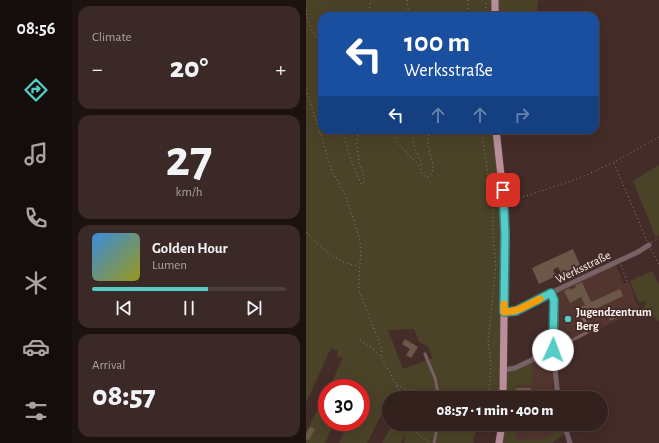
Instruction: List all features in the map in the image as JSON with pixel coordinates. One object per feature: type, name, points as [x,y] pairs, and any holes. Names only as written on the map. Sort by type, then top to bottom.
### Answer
[{"type":"main road","points":[[495,0],[495,12]]},
{"type":"main road","points":[[496,134],[504,203],[505,233],[503,391]]},
{"type":"main road","points":[[499,443],[501,431]]},
{"type":"street","name":"Werksstraße","points":[[504,312],[516,311],[638,252],[649,245]]},
{"type":"street","points":[[551,293],[554,300],[553,350],[557,391]]},
{"type":"street","points":[[504,370],[515,368],[553,350]]},
{"type":"street","points":[[566,431],[570,443]]},
{"type":"lane","points":[[553,350],[586,333],[588,328],[580,310]]},
{"type":"lane","points":[[425,354],[435,378],[438,391]]},
{"type":"lane","points":[[432,443],[436,431]]},
{"type":"path","points":[[369,12],[371,0]]},
{"type":"path","points":[[407,0],[408,12]]},
{"type":"path","points":[[468,0],[468,12]]},
{"type":"path","points":[[306,2],[306,13],[318,40]]},
{"type":"path","points":[[485,12],[486,2]]},
{"type":"path","points":[[306,89],[318,127]]},
{"type":"path","points":[[320,134],[332,171],[346,196],[359,237],[361,250],[358,278],[359,290],[381,347],[382,358]]},
{"type":"path","points":[[343,134],[349,154],[361,184],[364,183],[364,179],[357,153],[357,134]]},
{"type":"path","points":[[394,134],[406,152],[426,177],[429,177],[432,172],[432,166],[431,154],[428,148],[427,140],[429,134]]},
{"type":"path","points":[[412,134],[414,146],[422,164],[420,168]]},
{"type":"path","points":[[482,134],[493,206],[496,265],[488,340],[491,365],[489,391]]},
{"type":"path","points":[[504,203],[580,178],[614,162],[659,137]]},
{"type":"path","points":[[614,162],[649,245],[659,264]]},
{"type":"path","points":[[306,232],[322,248],[344,263],[359,266]]},
{"type":"path","points":[[649,245],[659,238]]},
{"type":"path","points":[[619,261],[622,265],[628,284]]},
{"type":"path","points":[[360,340],[382,358],[399,391]]},
{"type":"path","points":[[396,384],[411,391]]},
{"type":"path","points":[[409,431],[417,433],[432,443]]},
{"type":"shaded area","points":[[306,0],[493,0],[493,12],[318,12],[318,134],[494,134],[502,203],[501,369],[515,366],[532,358],[532,385],[516,385],[516,391],[382,391],[382,414],[367,443],[339,443],[344,431],[370,431],[370,379],[333,379],[343,358],[337,356],[338,351],[331,348],[306,403]],"holes":[[[414,329],[419,342],[429,347],[432,358],[403,369],[388,330]]]},
{"type":"shaded area","points":[[498,0],[538,0],[537,12],[498,12]]},
{"type":"shaded area","points":[[659,165],[659,235],[656,238],[633,181]]},
{"type":"shaded area","points":[[615,264],[624,284],[629,282],[639,310],[556,350],[557,294],[560,291]]},
{"type":"shaded area","points":[[652,271],[659,284],[659,321],[654,317],[647,318],[642,313],[646,304],[644,301],[639,303],[630,281]]},
{"type":"shaded area","points":[[551,349],[554,391],[508,391],[508,366],[515,366]]},
{"type":"shaded area","points":[[318,409],[318,431],[331,431],[325,443],[306,443],[306,432]]},
{"type":"shaded area","points":[[389,431],[476,431],[474,443],[404,443],[406,433],[401,443],[382,443]]},
{"type":"shaded area","points":[[498,431],[516,431],[516,440],[544,439],[558,431],[564,431],[564,434],[552,443],[496,443]]},
{"type":"shaded area","points":[[506,431],[563,431],[564,434],[552,443],[504,443]]},
{"type":"building","points":[[573,249],[580,265],[571,269],[572,272],[563,277],[558,267],[553,270],[556,276],[539,284],[532,268]]},
{"type":"building","points":[[582,282],[591,302],[620,289],[623,296],[585,314],[581,307],[585,305],[581,297],[570,303],[564,291],[570,288],[571,290],[576,287],[575,285]]},
{"type":"building","points":[[623,311],[625,314],[610,321],[609,318]]},
{"type":"building","points":[[405,339],[418,347],[411,358],[406,355],[410,349],[402,344]]},
{"type":"building","points":[[516,388],[531,388],[531,391],[516,391]]},
{"type":"building","points":[[310,427],[315,429],[309,440],[306,439],[306,434]]},
{"type":"slow traffic","points":[[504,304],[504,312],[511,312],[540,299]]},
{"type":"place","name":"Jugendzentrum Berg","points":[[568,319]]},
{"type":"route","points":[[503,190],[505,233],[504,312],[516,311],[551,293],[554,300],[553,350]]}]
